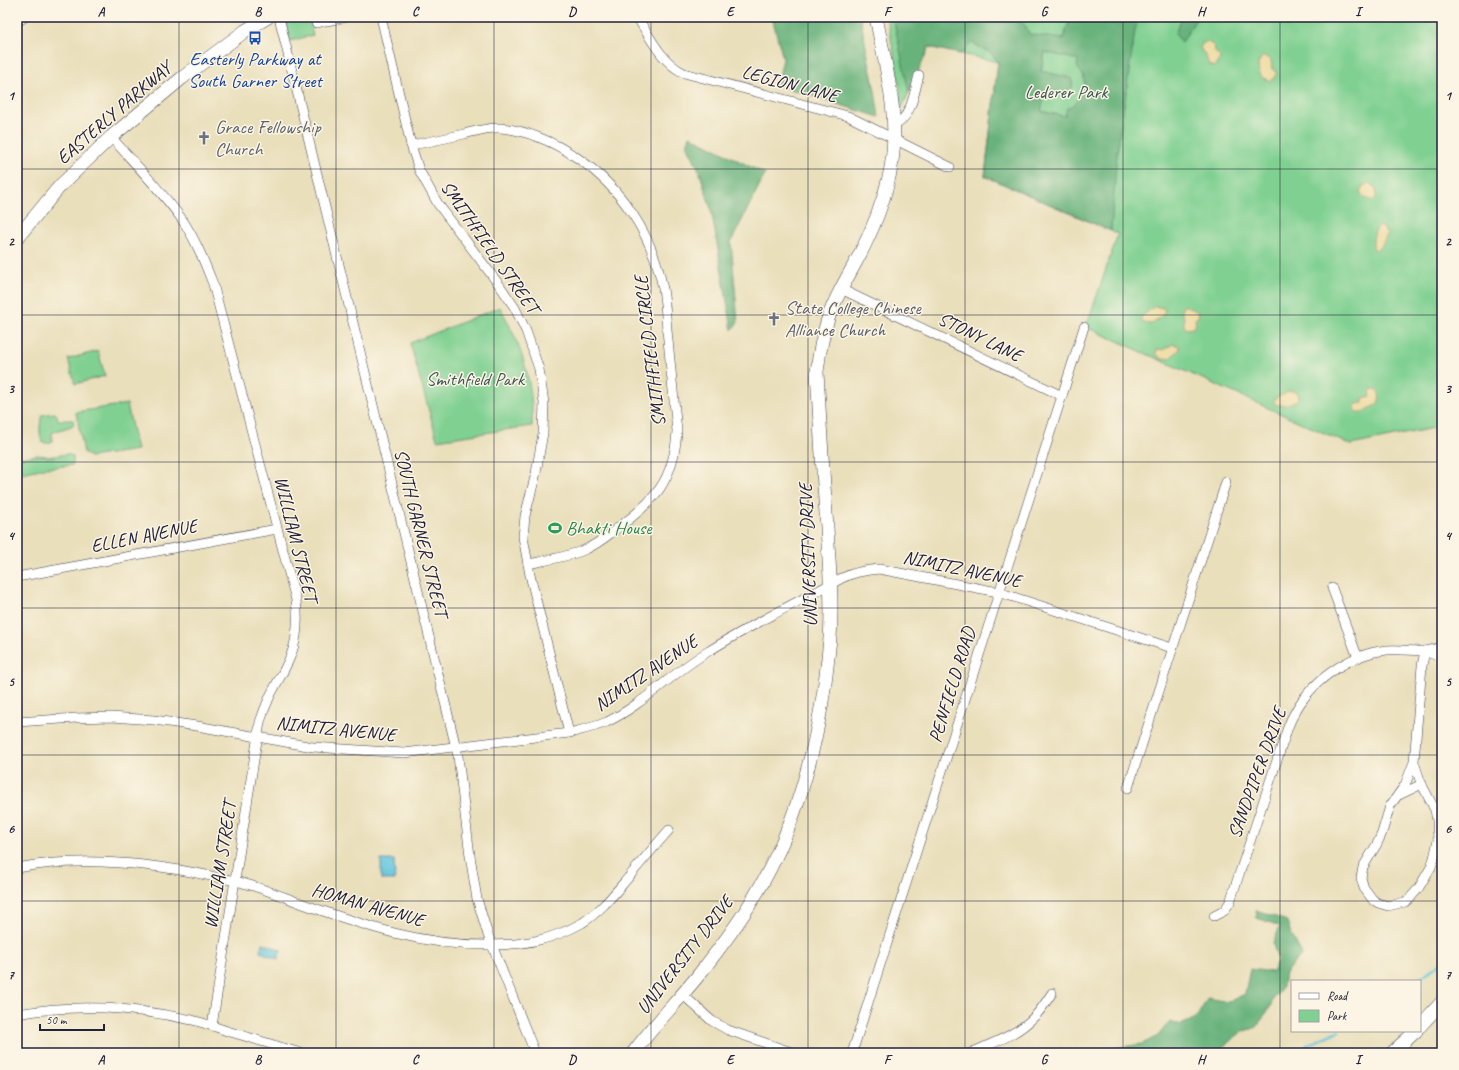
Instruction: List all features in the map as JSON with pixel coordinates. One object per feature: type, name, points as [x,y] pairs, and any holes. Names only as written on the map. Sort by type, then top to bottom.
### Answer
[{"type":"main road","name":"EASTERLY PARKWAY","points":[[17,238],[60,186],[111,137],[182,78],[268,17]]},
{"type":"main road","name":"UNIVERSITY DRIVE","points":[[632,1053],[722,945],[753,899],[765,878],[785,834],[811,758],[823,695],[830,637],[830,584],[817,372],[821,342],[828,318],[859,255],[880,207],[890,176],[894,140],[892,99],[876,17]]},
{"type":"main road","points":[[1421,1025],[1442,1002]]},
{"type":"main road","points":[[1392,1053],[1415,1032]]},
{"type":"street","points":[[17,22],[25,17]]},
{"type":"street","name":"SOUTH GARNER STREET","points":[[279,17],[458,756],[474,886],[484,923],[535,1053]]},
{"type":"street","points":[[316,23],[347,17]]},
{"type":"street","name":"SMITHFIELD STREET","points":[[381,17],[411,145],[419,170],[432,195],[507,296],[524,325],[535,355],[542,382],[544,419],[541,450],[524,525],[524,548],[569,733]]},
{"type":"street","name":"LEGION LANE","points":[[638,17],[662,55],[672,66],[684,73],[848,116],[950,167]]},
{"type":"street","points":[[894,126],[900,122],[909,110],[919,75]]},
{"type":"street","name":"SMITHFIELD CIRCLE","points":[[411,145],[484,129],[499,128],[513,130],[541,138],[568,152],[586,164],[603,178],[618,194],[632,211],[643,230],[657,264],[663,289],[677,431],[676,450],[670,469],[662,486],[652,499],[623,525],[601,540],[580,552],[528,564]]},
{"type":"street","name":"WILLIAM STREET","points":[[111,137],[157,188],[182,219],[201,253],[213,284],[276,529],[296,600],[298,626],[294,647],[289,662],[265,706],[258,737],[212,1026]]},
{"type":"street","name":"STONY LANE","points":[[841,289],[1062,396]]},
{"type":"street","name":"PENFIELD ROAD","points":[[852,1053],[998,592],[1084,327]]},
{"type":"street","points":[[1128,788],[1226,482]]},
{"type":"street","name":"ELLEN AVENUE","points":[[17,578],[276,529]]},
{"type":"street","name":"NIMITZ AVENUE","points":[[17,722],[111,717],[140,719],[197,726],[313,747],[404,753],[569,733],[606,722],[622,713],[708,651],[830,584],[849,574],[864,570],[879,569],[998,592],[1172,648]]},
{"type":"street","points":[[1332,588],[1358,658]]},
{"type":"street","name":"SANDPIPER DRIVE","points":[[1425,651],[1442,647]]},
{"type":"street","name":"SANDPIPER DRIVE","points":[[1214,916],[1224,910],[1230,902],[1286,732],[1293,715],[1303,699],[1316,684],[1344,664],[1358,658],[1386,650],[1401,649],[1425,651],[1442,658]]},
{"type":"street","points":[[1414,762],[1422,784],[1435,810],[1438,840],[1434,858],[1427,876],[1410,898],[1399,904],[1388,906],[1373,900],[1364,888],[1361,878],[1363,867],[1382,833],[1390,806],[1405,785],[1414,762],[1422,666],[1425,651]]},
{"type":"street","points":[[1398,795],[1422,784]]},
{"type":"street","name":"HOMAN AVENUE","points":[[17,868],[61,864],[110,863],[185,871],[246,884],[383,931],[439,942],[493,945],[514,944],[546,939],[568,930],[599,910],[669,830]]},
{"type":"street","points":[[970,1053],[1004,1039],[1018,1030],[1035,1016],[1052,993]]},
{"type":"street","points":[[682,994],[712,1021],[728,1030],[794,1053]]},
{"type":"street","points":[[17,1014],[74,1007],[112,1008],[160,1014],[212,1026],[300,1053]]},
{"type":"green space","points":[[286,17],[321,17],[312,21],[311,23],[313,35],[290,41]]},
{"type":"green space","points":[[772,17],[860,17],[879,117],[777,85],[783,59]]},
{"type":"green space","points":[[887,17],[1442,17],[1442,429],[1438,427],[1351,445],[1086,327],[1118,234],[985,176],[998,62],[929,47],[901,110],[899,82]]},
{"type":"green space","name":"Lederer Park","points":[[893,17],[996,17],[1018,21],[1025,25],[1029,34],[1063,39],[1071,17],[1137,17],[1117,153],[1111,231],[985,176],[998,62],[991,53],[972,43],[960,54],[929,47],[909,93]],"holes":[[[1045,52],[1078,60],[1077,66],[1083,75],[1084,80],[1083,90],[1079,99],[1067,108],[1065,116],[1041,111],[1046,90],[1066,95],[1070,92],[1072,85],[1071,78],[1041,71]]]},
{"type":"green space","points":[[1182,17],[1197,17],[1182,42],[1175,34]]},
{"type":"green space","points":[[690,136],[765,174],[731,242],[738,322],[732,330],[711,209],[699,170],[687,145]]},
{"type":"green space","name":"Smithfield Park","points":[[500,307],[514,335],[525,364],[531,394],[532,426],[437,440],[410,343]]},
{"type":"green space","points":[[98,351],[105,376],[75,384],[68,359]]},
{"type":"green space","points":[[127,404],[137,450],[90,457],[84,453],[76,412]]},
{"type":"green space","points":[[55,413],[58,420],[73,420],[74,425],[52,433],[52,441],[49,443],[43,443],[40,433],[42,415]]},
{"type":"green space","points":[[67,454],[73,456],[73,465],[45,468],[22,473],[19,462],[20,458],[37,455],[48,457]]},
{"type":"green space","points":[[1256,910],[1287,921],[1291,934],[1302,954],[1285,973],[1283,987],[1274,998],[1267,1013],[1255,1028],[1243,1031],[1215,1053],[1104,1053],[1108,1049],[1142,1044],[1158,1036],[1170,1021],[1181,1025],[1196,1018],[1208,998],[1228,1002],[1245,994],[1250,969],[1272,972],[1278,960],[1273,944],[1280,926],[1257,918]]},
{"type":"sand","points":[[1206,42],[1213,45],[1215,52],[1220,57],[1219,62],[1215,67],[1209,65],[1206,56],[1200,48],[1202,44]]},
{"type":"sand","points":[[1264,56],[1271,60],[1272,69],[1277,73],[1270,81],[1261,77],[1258,68],[1259,61]]},
{"type":"sand","points":[[1369,183],[1374,186],[1376,190],[1375,200],[1366,198],[1360,193],[1363,186]]},
{"type":"sand","points":[[1379,226],[1383,227],[1387,235],[1382,245],[1376,250],[1373,248],[1373,239],[1374,233]]},
{"type":"sand","points":[[1155,306],[1163,308],[1165,311],[1162,316],[1152,324],[1143,323],[1141,317]]},
{"type":"sand","points":[[1183,306],[1187,306],[1199,313],[1198,317],[1195,319],[1196,324],[1193,328],[1187,329],[1184,327],[1184,318],[1181,311]]},
{"type":"sand","points":[[1173,344],[1179,346],[1179,350],[1170,358],[1162,359],[1156,354],[1157,349],[1163,350]]},
{"type":"sand","points":[[1372,389],[1376,389],[1378,391],[1379,399],[1377,405],[1364,412],[1358,412],[1355,410],[1356,404],[1363,403],[1363,398],[1371,396],[1370,392]]},
{"type":"sand","points":[[1288,391],[1298,393],[1299,396],[1296,401],[1285,405],[1276,405],[1274,403],[1275,399]]},
{"type":"water","points":[[381,860],[394,860],[395,880],[381,880]]},
{"type":"water","points":[[263,943],[281,950],[278,959],[260,952]]},
{"type":"waterway","points":[[1417,980],[1442,962]]},
{"type":"waterway","points":[[1299,1053],[1303,1052],[1307,1045],[1337,1032]]},
{"type":"place","name":"Easterly Parkway at South Garner Street","points":[[255,38]]},
{"type":"place","name":"Grace Fellowship Church","points":[[204,138]]},
{"type":"place","name":"State College Chinese Alliance Church","points":[[774,319]]},
{"type":"place","name":"Bhakti House","points":[[555,528]]}]
